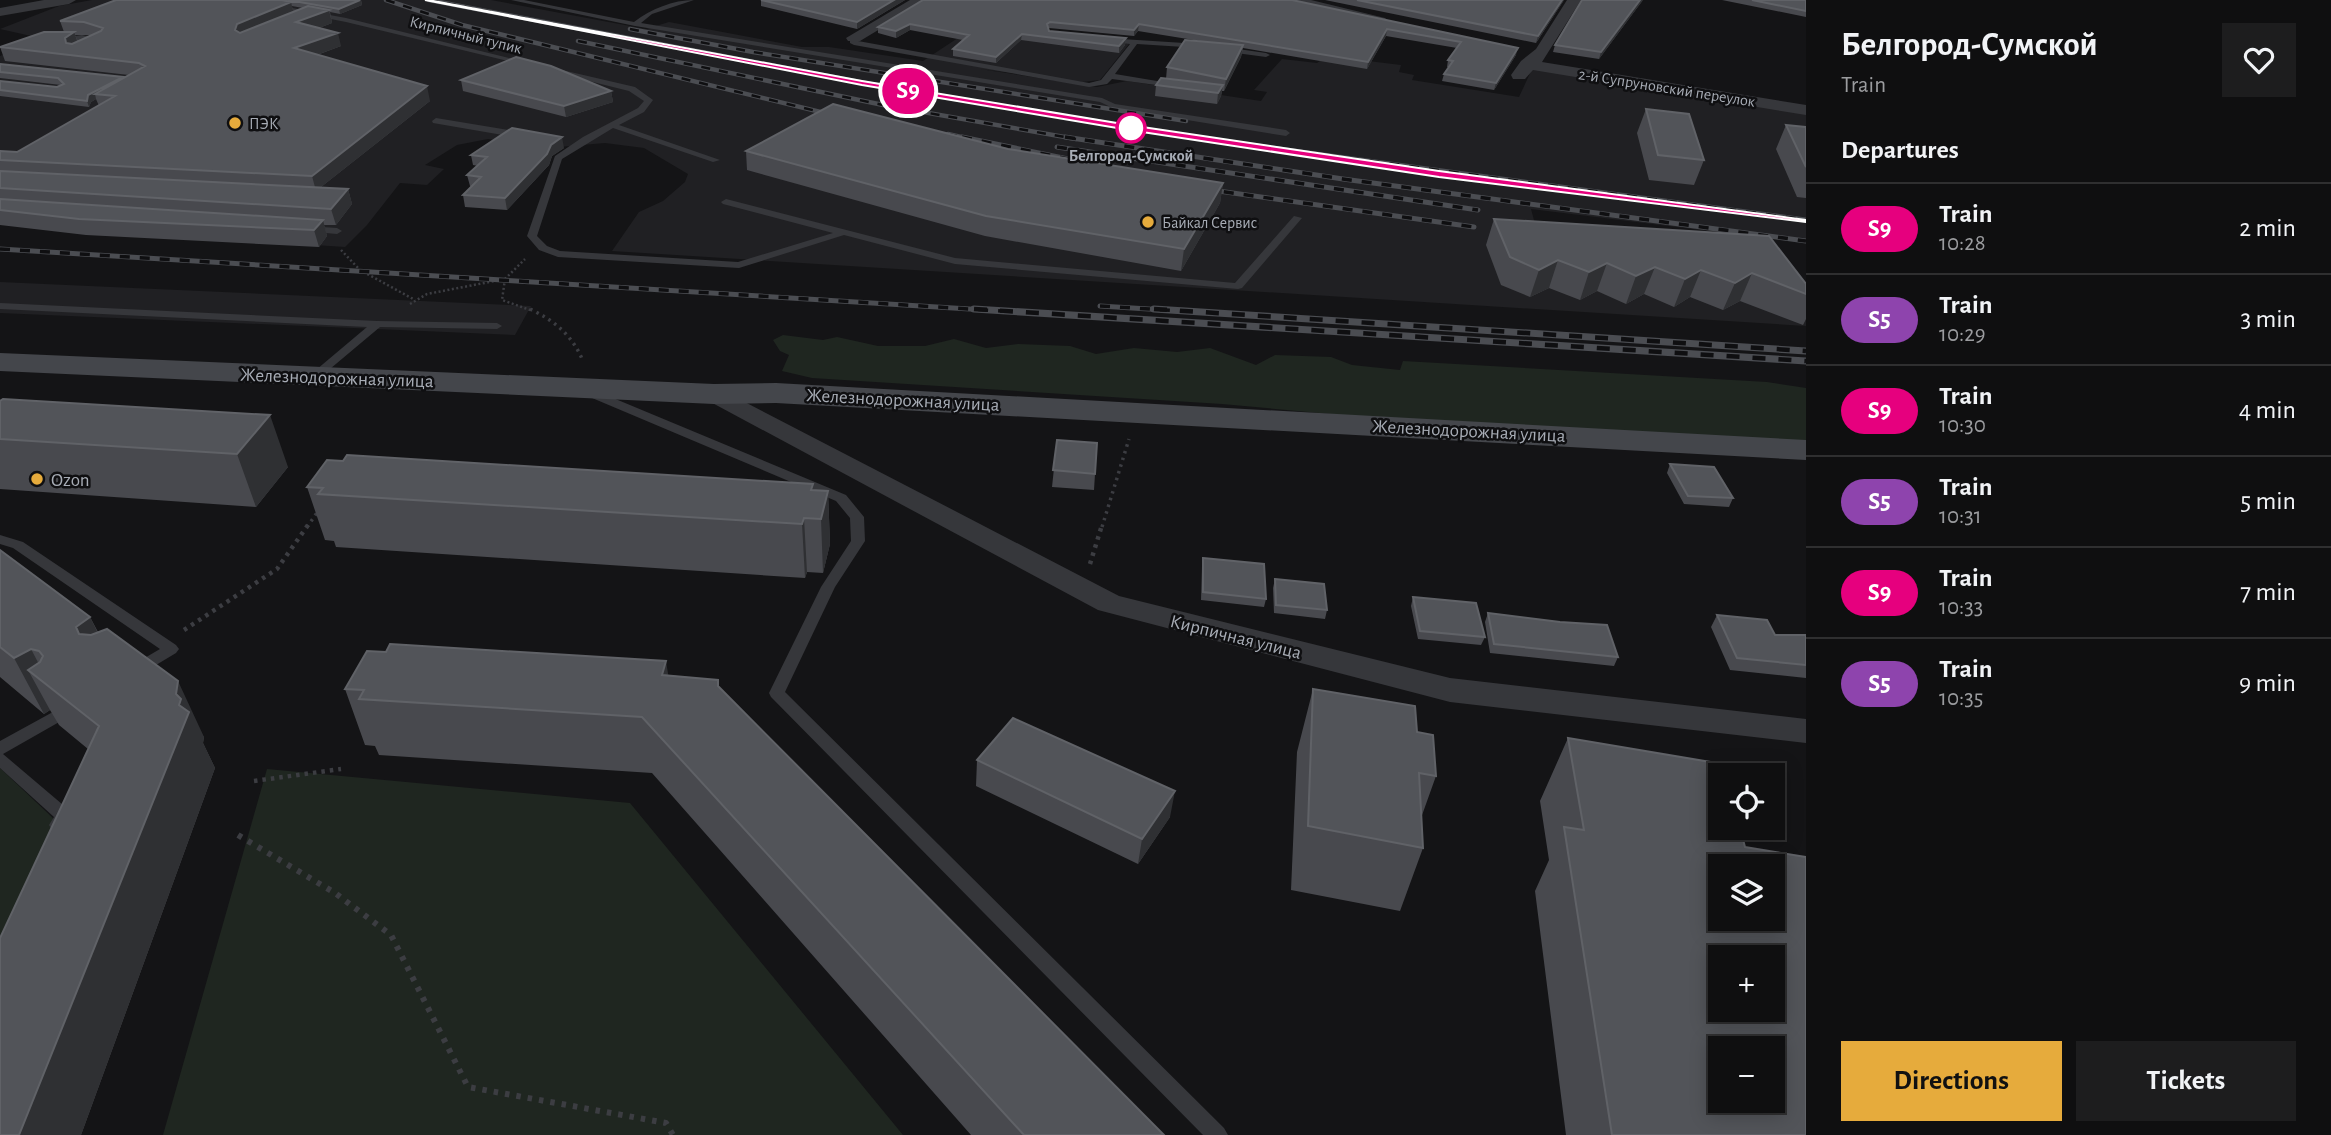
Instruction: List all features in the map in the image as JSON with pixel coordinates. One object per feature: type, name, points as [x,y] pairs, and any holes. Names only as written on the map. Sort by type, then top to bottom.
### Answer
[{"type":"street","points":[[0,12],[69,0]]},
{"type":"street","points":[[854,38],[921,0]]},
{"type":"street","points":[[1292,0],[1391,23]]},
{"type":"street","points":[[1519,48],[1542,52],[1574,0]]},
{"type":"street","name":"2-й Супруновский переулок","points":[[1542,52],[1522,71],[1806,110]]},
{"type":"street","name":"Железнодорожная улица","points":[[0,362],[714,394],[776,393],[1806,450]]},
{"type":"street","name":"Кирпичная улица","points":[[714,394],[1109,603],[1450,690],[1806,731]]},
{"type":"lane","points":[[514,0],[635,24],[1286,133]]},
{"type":"lane","points":[[635,24],[650,13],[691,0]]},
{"type":"lane","name":"Кирпичный тупик","points":[[262,4],[312,13],[632,89],[649,100],[642,110],[558,158],[532,236]]},
{"type":"lane","points":[[290,22],[312,13]]},
{"type":"lane","points":[[46,43],[82,37],[101,42],[88,47]]},
{"type":"lane","points":[[854,38],[854,43],[867,46],[1089,85],[1104,82],[1134,44]]},
{"type":"lane","points":[[1093,38],[1134,44],[1189,44],[1266,54]]},
{"type":"lane","points":[[1110,76],[1191,88]]},
{"type":"lane","points":[[436,121],[527,136]]},
{"type":"lane","points":[[612,125],[716,160]]},
{"type":"lane","points":[[565,143],[578,145]]},
{"type":"lane","points":[[726,202],[955,261],[1238,286],[1297,218]]},
{"type":"lane","points":[[296,229],[337,231]]},
{"type":"lane","points":[[532,236],[543,248],[558,254],[739,265],[845,232]]},
{"type":"lane","points":[[0,306],[377,324],[498,326]]},
{"type":"lane","points":[[314,377],[377,324]]},
{"type":"lane","points":[[577,387],[841,499],[857,517],[858,541],[828,587],[777,693],[1217,1135]]},
{"type":"lane","points":[[0,539],[18,545],[171,649],[123,678]]},
{"type":"lane","points":[[0,749],[62,713]]},
{"type":"lane","points":[[0,759],[63,814],[51,839]]},
{"type":"path","points":[[337,231],[340,248],[360,270],[415,300]]},
{"type":"path","points":[[377,324],[398,316],[415,300],[427,294],[505,279],[530,254],[532,236]]},
{"type":"path","points":[[505,279],[502,300],[531,308],[570,334],[585,369],[577,387]]},
{"type":"path","points":[[1083,589],[1137,411]]},
{"type":"path","points":[[162,643],[277,569],[321,507]]},
{"type":"path","points":[[254,781],[341,769]]},
{"type":"path","points":[[238,835],[335,893],[391,935],[468,1087],[666,1123],[673,1135]]},
{"type":"shaded area","points":[[92,0],[491,0],[646,29],[669,22],[802,47],[829,47],[923,61],[970,30],[1021,31],[1129,44],[1100,80],[1082,82],[980,69],[1097,87],[1127,81],[1261,101],[1267,92],[1254,90],[1282,59],[1317,63],[1327,56],[1401,65],[1399,72],[1414,75],[1412,80],[1519,97],[1532,69],[1806,113],[1806,243],[1531,209],[1538,235],[1806,299],[1806,326],[612,251],[639,212],[663,201],[685,182],[688,174],[644,148],[605,143],[547,148],[488,139],[457,145],[425,165],[444,169],[427,185],[400,183],[367,225],[345,247],[0,224],[0,56],[40,38],[0,29],[59,6]]},
{"type":"shaded area","points":[[0,282],[531,306],[515,335],[0,313]]},
{"type":"shaded area","points":[[783,335],[823,340],[837,337],[878,346],[925,346],[954,339],[986,348],[1018,344],[1070,346],[1096,354],[1134,348],[1177,352],[1210,348],[1256,365],[1275,355],[1331,357],[1352,365],[1400,370],[1403,361],[1767,382],[1806,388],[1806,441],[1385,419],[1222,404],[812,378],[782,371],[789,355],[780,351],[773,340]]},
{"type":"shaded area","points":[[0,768],[55,820],[0,937]]},
{"type":"shaded area","points":[[267,769],[630,803],[903,1135],[163,1135]]},
{"type":"building","points":[[116,0],[291,2],[237,24],[235,30],[240,33],[308,6],[329,10],[296,22],[338,33],[294,48],[427,86],[312,176],[0,160],[0,151],[17,152],[115,96],[95,94],[145,66],[139,63],[0,47],[44,32],[74,32],[65,38],[66,43],[72,44],[103,28],[84,22],[60,21]]},
{"type":"building","points":[[288,0],[360,0],[339,9]]},
{"type":"building","points":[[761,0],[894,0],[857,22]]},
{"type":"building","points":[[923,0],[1292,0],[1518,48],[1496,83],[1444,74],[1453,61],[1448,60],[1461,42],[1387,29],[1368,62],[1139,24],[1134,30],[1050,22],[1047,24],[1049,31],[1126,38],[1119,46],[1022,34],[996,57],[953,49],[969,35],[910,24],[896,31],[878,27]]},
{"type":"building","points":[[1357,0],[1562,0],[1538,36]]},
{"type":"building","points":[[1582,0],[1640,0],[1601,52],[1555,45]]},
{"type":"building","points":[[1752,0],[1806,0],[1806,11]]},
{"type":"building","points":[[1185,40],[1243,45],[1226,79],[1167,67]]},
{"type":"building","points":[[516,57],[551,66],[611,91],[564,106],[461,80]]},
{"type":"building","points":[[0,64],[123,77],[88,95],[87,101],[0,90],[0,81],[57,87],[64,84],[58,78],[0,72]]},
{"type":"building","points":[[1161,78],[1223,85],[1218,93],[1156,85]]},
{"type":"building","points":[[833,104],[1008,149],[1223,183],[1184,249],[986,216],[746,151]]},
{"type":"building","points":[[1646,109],[1689,114],[1704,160],[1658,155]]},
{"type":"building","points":[[1786,125],[1806,127],[1806,167]]},
{"type":"building","points":[[512,128],[562,137],[551,145],[547,154],[505,198],[463,195],[481,177],[467,175],[487,157],[471,155]]},
{"type":"building","points":[[0,171],[348,189],[331,209],[0,188]]},
{"type":"building","points":[[0,199],[323,220],[314,230],[79,219],[0,210]]},
{"type":"building","points":[[1494,219],[1769,236],[1806,284],[1806,294],[1752,273],[1735,283],[1701,270],[1685,279],[1655,267],[1636,276],[1607,263],[1589,272],[1558,260],[1539,270],[1510,257]]},
{"type":"building","points":[[3,399],[270,415],[237,454],[0,439],[0,401]]},
{"type":"building","points":[[1057,440],[1097,443],[1095,474],[1053,470]]},
{"type":"building","points":[[347,455],[813,484],[811,490],[828,491],[821,519],[804,518],[802,524],[318,494],[323,488],[307,487],[327,460],[343,461]]},
{"type":"building","points":[[1670,464],[1714,467],[1733,498],[1688,496]]},
{"type":"building","points":[[0,550],[90,617],[76,627],[79,634],[91,635],[107,629],[178,681],[176,694],[181,699],[179,705],[189,712],[19,1135],[0,1135],[0,938],[99,726],[28,670],[40,662],[43,656],[39,651],[31,649],[14,658],[0,647]]},
{"type":"building","points":[[1203,558],[1264,564],[1266,599],[1203,592]]},
{"type":"building","points":[[1275,579],[1324,584],[1327,610],[1276,605]]},
{"type":"building","points":[[1413,597],[1476,603],[1485,637],[1420,631]]},
{"type":"building","points":[[1488,613],[1607,625],[1618,657],[1494,644]]},
{"type":"building","points":[[1717,615],[1767,620],[1775,635],[1806,635],[1806,665],[1737,658]]},
{"type":"building","points":[[390,644],[666,661],[662,675],[718,680],[718,686],[1164,1135],[1024,1135],[642,717],[359,699],[364,690],[345,689],[367,651],[386,652]]},
{"type":"building","points":[[1313,689],[1415,706],[1417,732],[1433,735],[1436,776],[1419,773],[1423,848],[1308,826]]},
{"type":"building","points":[[1013,718],[1175,791],[1142,839],[977,760]]},
{"type":"building","points":[[1568,738],[1716,763],[1708,763],[1708,840],[1743,840],[1745,847],[1806,857],[1806,1135],[1612,1135],[1564,827],[1584,830]]},
{"type":"railway","points":[[386,0],[462,25],[837,116]]},
{"type":"railway","points":[[429,0],[886,87],[1203,139]]},
{"type":"railway","points":[[630,29],[753,52],[1186,121]]},
{"type":"railway","points":[[578,41],[883,105],[1076,139]]},
{"type":"railway","points":[[948,134],[970,139]]},
{"type":"railway","points":[[962,137],[1068,159]]},
{"type":"railway","points":[[1065,137],[1343,179],[1806,241]]},
{"type":"railway","points":[[1191,137],[1806,220]]},
{"type":"railway","points":[[1057,147],[1478,210]]},
{"type":"railway","points":[[1204,189],[1474,227]]},
{"type":"railway","points":[[0,249],[1002,311]]},
{"type":"railway","points":[[1100,306],[1181,311]]},
{"type":"railway","points":[[974,309],[1806,361]]},
{"type":"railway","points":[[1154,309],[1806,351]]},
{"type":"train","name":"S9","points":[[428,0],[862,83],[1129,128],[1439,174],[1806,220]]},
{"type":"place","name":"ПЭК","points":[[235,123]]},
{"type":"place","name":"Белгород-Сумской","points":[[1131,128]]},
{"type":"place","name":"Байкал Сервис","points":[[1148,222]]},
{"type":"place","name":"Ozon","points":[[37,479]]}]
